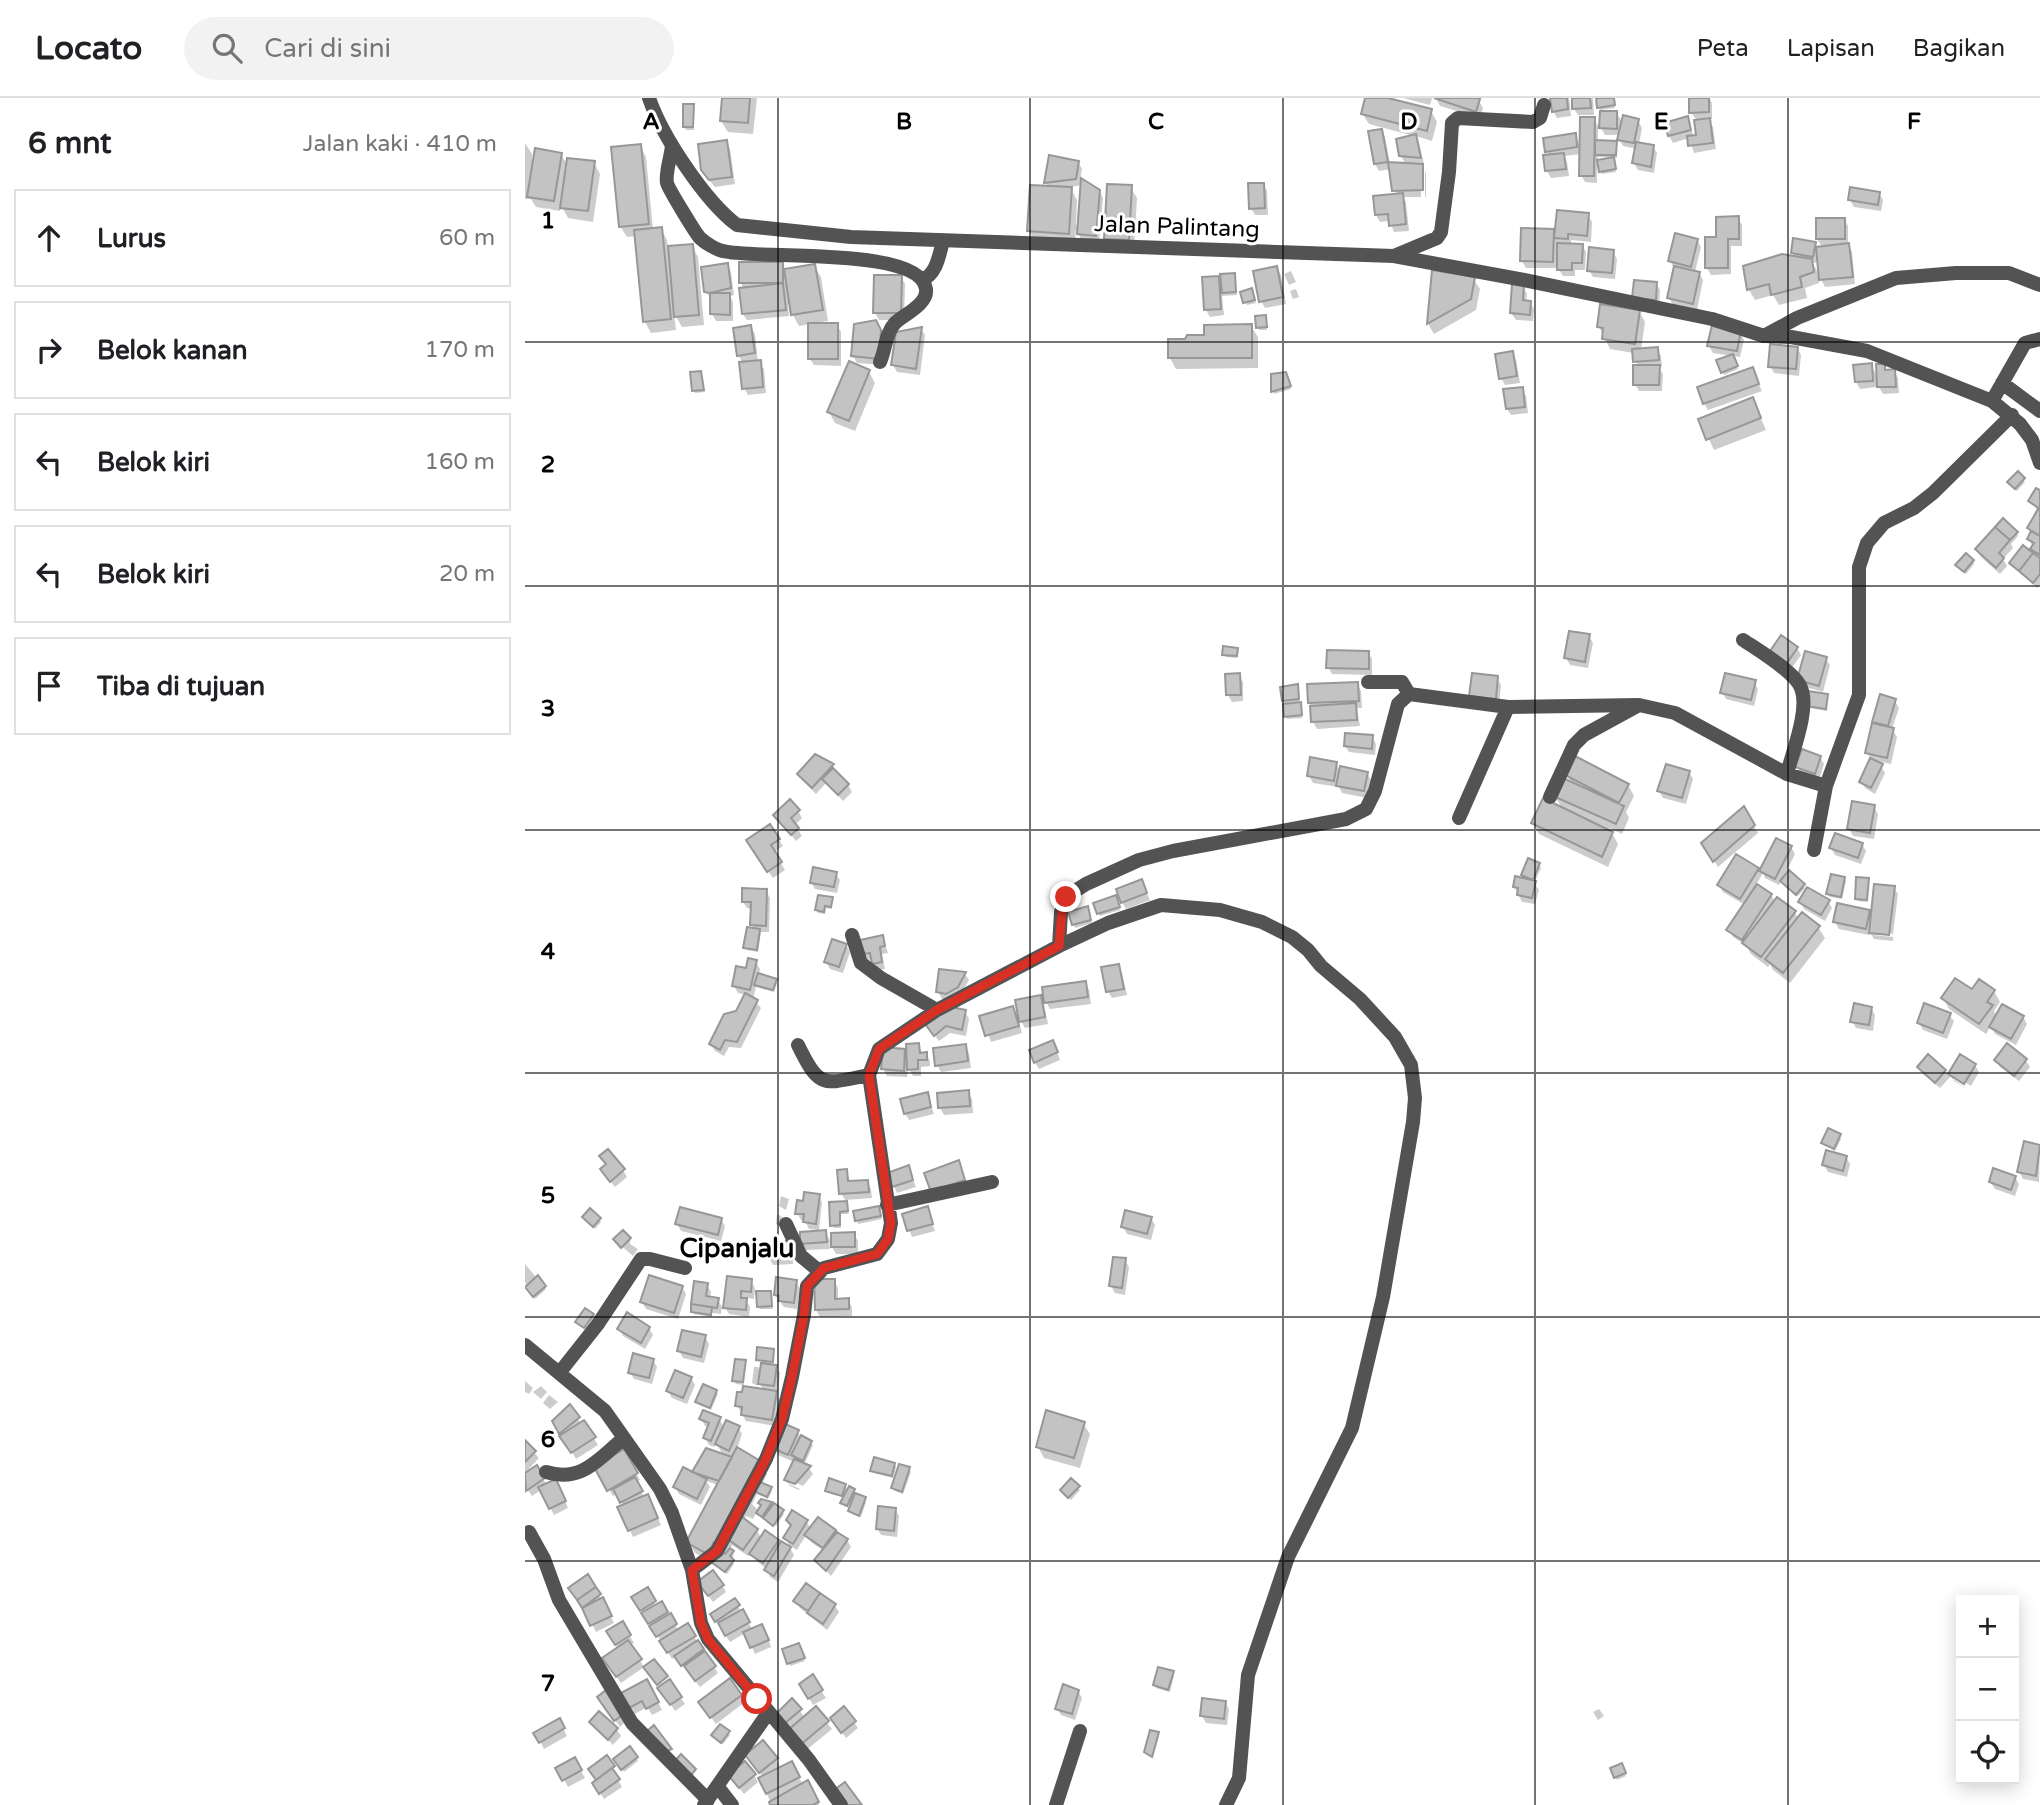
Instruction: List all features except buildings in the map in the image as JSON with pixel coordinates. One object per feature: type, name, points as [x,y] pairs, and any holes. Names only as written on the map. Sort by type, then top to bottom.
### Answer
[{"type":"street","name":"Jalan Palintang","points":[[649,98],[655,117],[672,146],[722,214],[737,225],[763,230],[851,237],[1394,257],[1524,280],[1712,319],[1765,336],[1791,337],[1867,351],[1992,401],[2012,415],[2032,440],[2040,464]]},
{"type":"street","points":[[1394,257],[1437,238],[1441,232],[1452,123],[1458,118],[1533,122],[1540,118],[1544,105]]},
{"type":"street","points":[[672,146],[667,184],[701,239],[723,251],[877,261],[909,270],[922,280],[926,290],[923,300],[893,326],[887,336],[886,349],[880,362]]},
{"type":"street","points":[[848,258],[851,237]]},
{"type":"street","points":[[922,280],[931,276],[943,241]]},
{"type":"street","points":[[1765,336],[1797,318],[1896,278],[1956,273],[2010,273],[2040,285]]},
{"type":"street","points":[[1992,401],[2025,343],[2040,339]]},
{"type":"street","points":[[2002,383],[2040,411]]},
{"type":"street","points":[[1814,850],[1826,786],[1859,695],[1859,567],[1867,543],[1884,523],[1914,508],[1933,493],[2012,415]]},
{"type":"street","points":[[1743,640],[1778,663],[1801,688],[1803,713],[1787,774]]},
{"type":"street","points":[[1368,682],[1402,682],[1409,694]]},
{"type":"street","points":[[1059,946],[1066,897],[1086,884],[1129,864],[1173,851],[1346,819],[1366,809],[1374,791],[1398,704],[1409,694],[1508,707],[1639,705],[1675,713],[1787,774],[1826,786]]},
{"type":"street","points":[[1549,797],[1574,745],[1584,736],[1639,705]]},
{"type":"street","points":[[1459,818],[1508,707]]},
{"type":"street","points":[[692,1570],[717,1551],[766,1459],[782,1419],[804,1315],[807,1286],[824,1268],[877,1254],[885,1246],[890,1234],[891,1223],[869,1075],[879,1049],[937,1010],[1059,946],[1108,923],[1161,905],[1220,909],[1262,922],[1292,937],[1308,950],[1360,999],[1395,1037],[1411,1065],[1415,1098],[1383,1297],[1352,1428],[1288,1557],[1252,1662],[1248,1675],[1238,1778],[1226,1805]]},
{"type":"street","points":[[852,936],[861,963],[881,978],[937,1010]]},
{"type":"street","points":[[798,1045],[811,1072],[821,1080],[836,1082],[869,1075]]},
{"type":"street","points":[[887,1205],[992,1182]]},
{"type":"street","points":[[786,1224],[801,1256],[819,1271]]},
{"type":"street","points":[[560,1372],[598,1324],[641,1259],[685,1268]]},
{"type":"street","points":[[525,1345],[605,1411],[624,1438],[666,1501],[692,1570],[701,1623],[708,1639],[809,1760],[841,1805]]},
{"type":"street","points":[[546,1472],[569,1476],[579,1472],[624,1438]]},
{"type":"street","points":[[529,1532],[544,1559],[559,1600],[632,1723],[706,1803],[768,1713]]},
{"type":"street","points":[[1056,1805],[1080,1731]]},
{"type":"street","points":[[718,1787],[732,1805]]},
{"type":"district","name":"Cipanjalu","points":[[737,1248]]},
{"type":"route","points":[[757,1699],[708,1639],[701,1623],[692,1570],[717,1551],[766,1459],[782,1419],[792,1377],[807,1286],[824,1268],[877,1254],[885,1246],[890,1234],[891,1223],[869,1075],[879,1049],[937,1010],[1059,946],[1066,897]]}]
